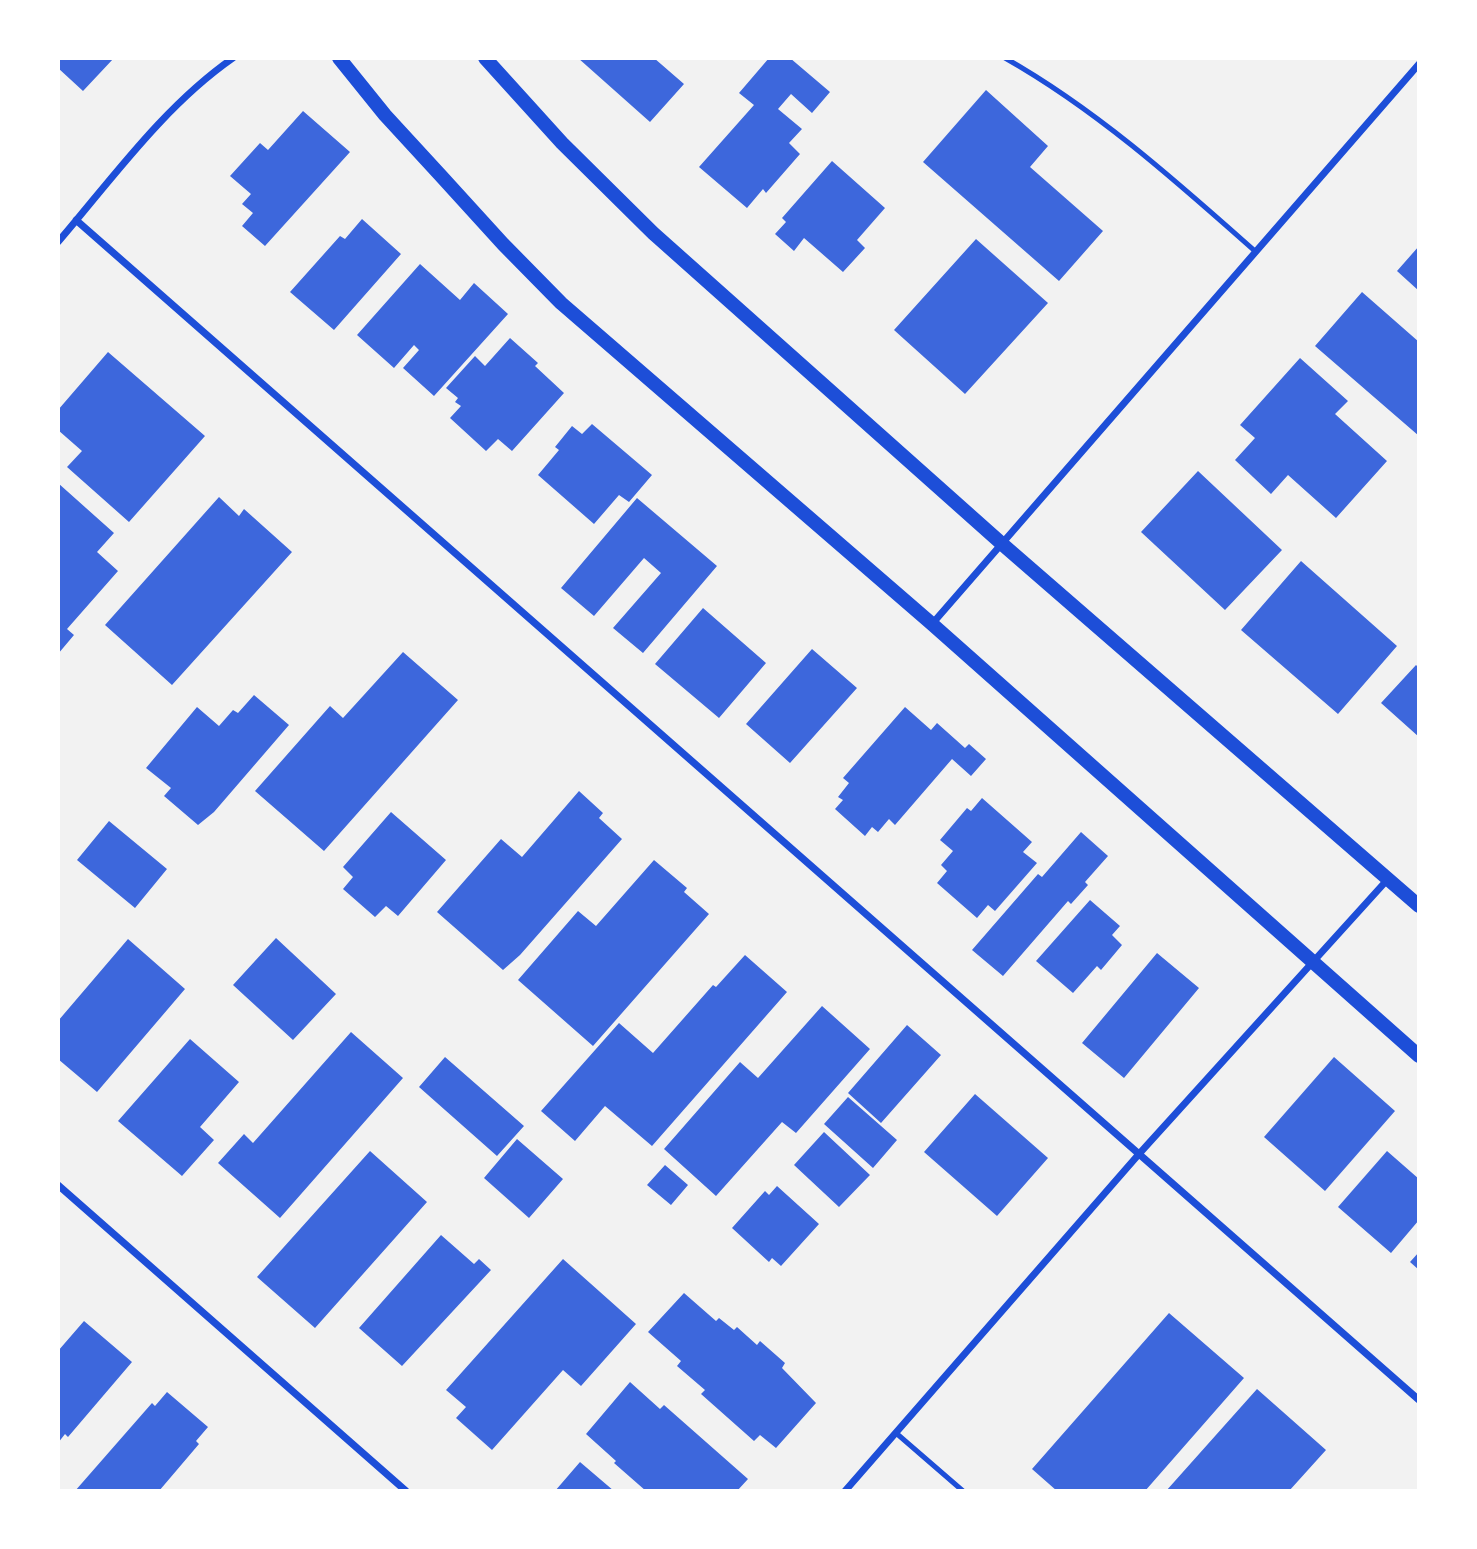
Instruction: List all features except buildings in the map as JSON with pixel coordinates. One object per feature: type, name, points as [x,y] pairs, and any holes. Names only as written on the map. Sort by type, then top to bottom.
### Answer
[{"type":"main road","points":[[339,58],[433,168],[562,303],[932,624],[1419,1056]]},
{"type":"main road","points":[[485,58],[570,152],[653,233],[1001,544],[1419,906]]},
{"type":"street","points":[[58,242],[179,102],[233,58]]},
{"type":"street","points":[[932,624],[1419,64]]},
{"type":"street","points":[[76,220],[1419,1400]]},
{"type":"street","points":[[845,1491],[1139,1154],[1388,879]]},
{"type":"street","points":[[58,1185],[406,1491]]},
{"type":"lane","points":[[1005,58],[1031,72],[1085,110],[1170,175],[1256,252]]},
{"type":"lane","points":[[897,1433],[962,1491]]}]
